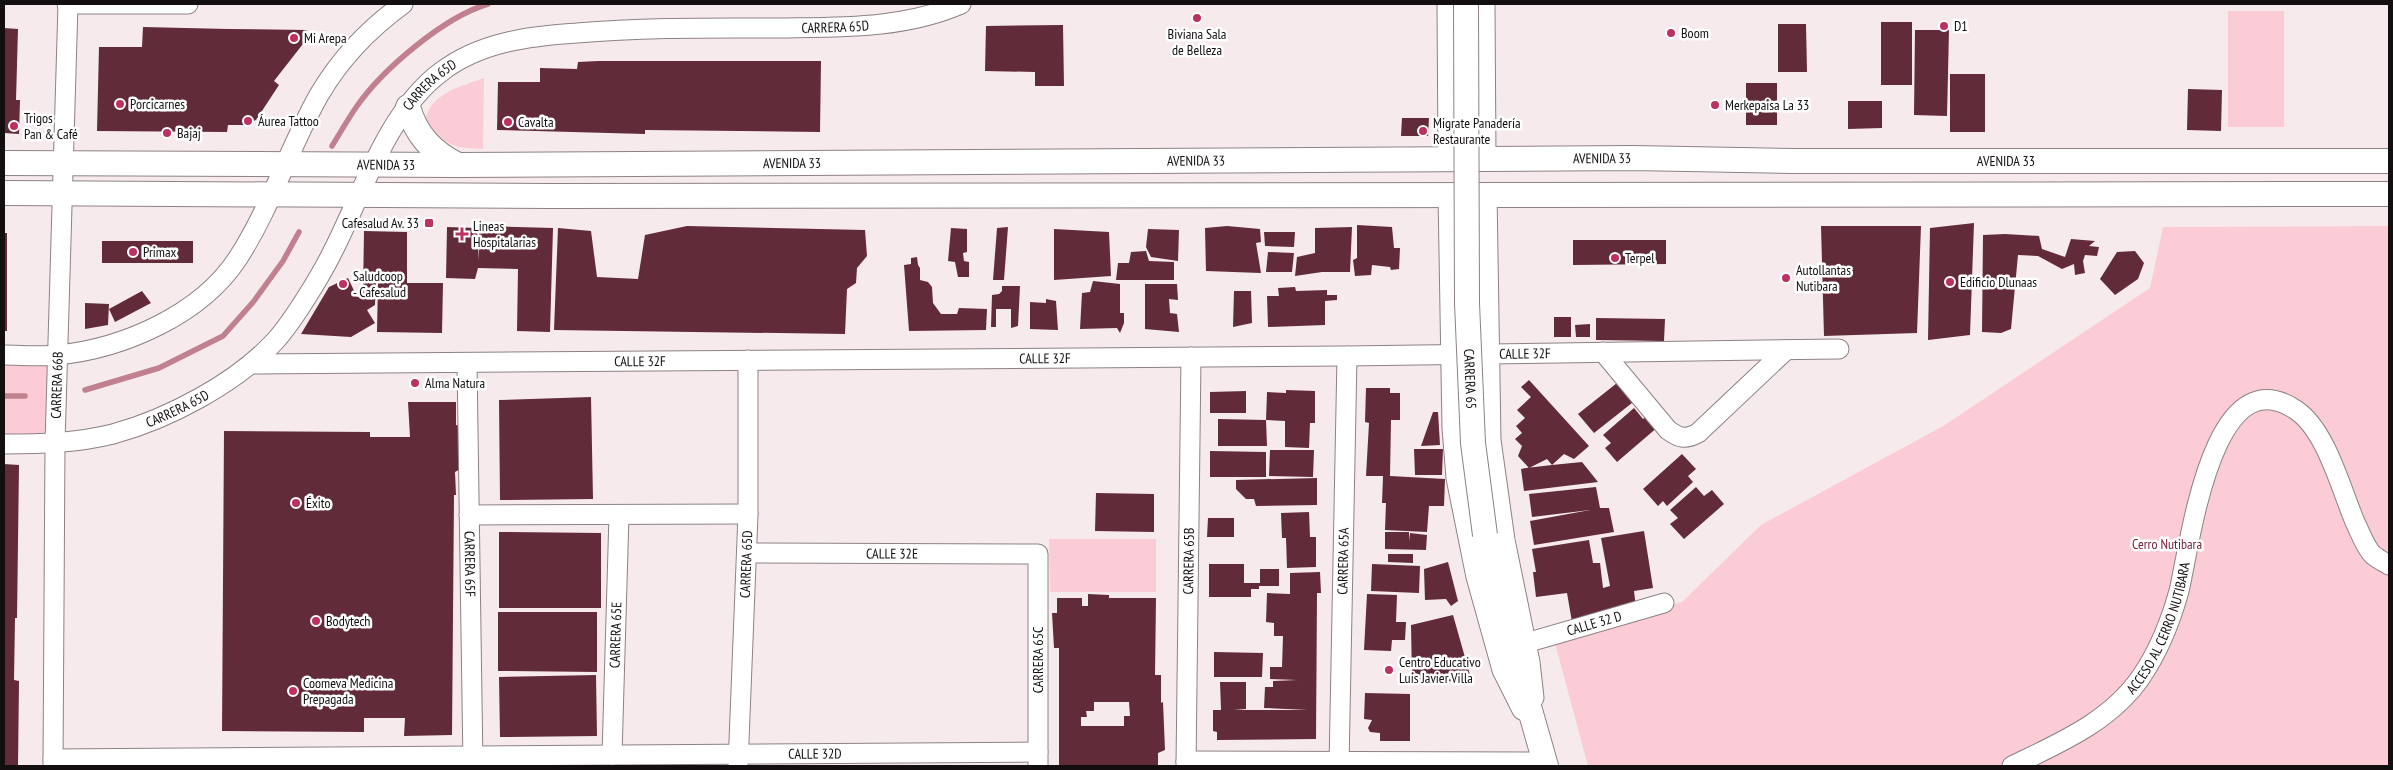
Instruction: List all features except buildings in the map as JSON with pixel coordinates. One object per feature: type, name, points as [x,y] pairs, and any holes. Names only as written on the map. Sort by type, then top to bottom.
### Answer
[{"type":"main road","name":"CARRERA 65","points":[[1466,4],[1467,303],[1473,443],[1485,536],[1543,758]]},
{"type":"main road","points":[[408,107],[412,122],[420,136],[443,158],[458,165]]},
{"type":"main road","name":"AVENIDA 33","points":[[4,163],[458,165],[1633,158],[1794,162],[2389,161]]},
{"type":"main road","points":[[4,193],[272,195],[2389,194]]},
{"type":"street","points":[[67,4],[188,4]]},
{"type":"street","name":"CARRERA 66B","points":[[53,762],[55,435],[67,4]]},
{"type":"street","points":[[4,355],[57,363],[119,343],[159,326],[201,298],[238,259],[272,195],[319,95],[359,42],[387,15],[403,4]]},
{"type":"street","name":"CARRERA 65D","points":[[55,435],[111,434],[152,420],[223,383],[251,364],[278,339],[332,254],[388,138],[408,107],[427,84],[442,70],[493,46],[520,38],[640,29],[856,27],[892,24],[929,10],[960,4]]},
{"type":"street","points":[[1447,4],[1448,160]]},
{"type":"street","points":[[1485,4],[1486,159]]},
{"type":"street","name":"CARRERA 65","points":[[1487,193],[1490,440],[1505,540],[1530,662],[1543,758]]},
{"type":"street","name":"CARRERA 65","points":[[1448,194],[1452,428],[1456,478],[1476,576],[1502,670],[1543,758]]},
{"type":"street","name":"CALLE 32F","points":[[251,364],[1347,356],[1839,349]]},
{"type":"street","points":[[1603,352],[1668,430],[1678,438],[1688,439],[1698,433],[1786,350]]},
{"type":"street","name":"CARRERA 65A","points":[[1339,764],[1347,356]]},
{"type":"street","name":"CARRERA 65B","points":[[1186,764],[1191,357]]},
{"type":"street","name":"CARRERA 65D","points":[[739,760],[748,514],[748,360]]},
{"type":"street","name":"CARRERA 65F","points":[[466,362],[473,761]]},
{"type":"street","name":"ACCESO AL CERRO NUTIBARA","points":[[2012,766],[2070,737],[2103,717],[2123,699],[2141,676],[2161,640],[2178,592],[2201,487],[2224,430],[2230,420],[2241,410],[2254,403],[2272,400],[2284,404],[2296,410],[2310,422],[2323,442],[2362,538],[2373,555],[2389,565]]},
{"type":"street","points":[[4,444],[55,435]]},
{"type":"street","points":[[469,515],[748,514]]},
{"type":"street","name":"CARRERA 65E","points":[[612,755],[619,515]]},
{"type":"street","name":"CALLE 32E","points":[[747,553],[1038,554]]},
{"type":"street","name":"CARRERA 65C","points":[[1038,554],[1038,759]]},
{"type":"street","name":"CALLE 32 D","points":[[1526,643],[1664,603]]},
{"type":"street","name":"CALLE 32D","points":[[53,762],[473,761],[612,755],[739,760],[1038,759]]},
{"type":"street","points":[[1186,764],[1339,764],[1543,758]]},
{"type":"green space","points":[[2228,11],[2284,11],[2284,127],[2228,127]]},
{"type":"green space","points":[[484,78],[483,149],[464,148],[451,144],[439,137],[425,124],[427,114],[438,99],[446,93]]},
{"type":"green space","name":"Cerro Nutibara","points":[[2389,226],[2389,766],[1588,766],[1555,643],[1682,602],[1761,525],[1945,425],[2150,288],[2163,227]]},
{"type":"green space","points":[[4,355],[58,355],[55,443],[4,443]]},
{"type":"green space","points":[[1049,539],[1156,539],[1156,592],[1050,592]]},
{"type":"waterway","points":[[332,146],[357,106],[382,76],[398,61],[434,32],[453,20],[488,4]]},
{"type":"waterway","points":[[85,390],[159,368],[223,336],[254,301],[283,261],[299,232]]},
{"type":"waterway","points":[[4,396],[25,396]]},
{"type":"place","name":"Biviana Sala de Belleza","points":[[1197,18]]},
{"type":"place","name":"D1","points":[[1944,26]]},
{"type":"place","name":"Boom","points":[[1671,33]]},
{"type":"place","name":"Mi Arepa","points":[[294,38]]},
{"type":"place","name":"Porcicarnes","points":[[120,104]]},
{"type":"place","name":"Merkepaisa La 33","points":[[1715,105]]},
{"type":"place","name":"Áurea Tattoo","points":[[248,121]]},
{"type":"place","name":"Cavalta","points":[[508,122]]},
{"type":"place","name":"Trigos Pan & Café","points":[[14,126]]},
{"type":"place","name":"Migrate Panadería Restaurante","points":[[1423,131]]},
{"type":"place","name":"Bajaj","points":[[167,133]]},
{"type":"place","name":"Cafesalud Av. 33","points":[[429,223]]},
{"type":"place","name":"Lineas Hospitalarias","points":[[462,234]]},
{"type":"place","name":"Primax","points":[[133,252]]},
{"type":"place","name":"Terpel","points":[[1615,258]]},
{"type":"place","name":"Autollantas Nutibara","points":[[1786,278]]},
{"type":"place","name":"Edificio Dlunaas","points":[[1950,282]]},
{"type":"place","name":"Saludcoop - Cafesalud","points":[[343,284]]},
{"type":"place","name":"Alma Natura","points":[[415,383]]},
{"type":"place","name":"Éxito","points":[[296,503]]},
{"type":"place","name":"Bodytech","points":[[316,621]]},
{"type":"place","name":"Centro Educativo Luis Javier Villa","points":[[1389,670]]},
{"type":"place","name":"Coomeva Medicina Prepagada","points":[[293,691]]}]
